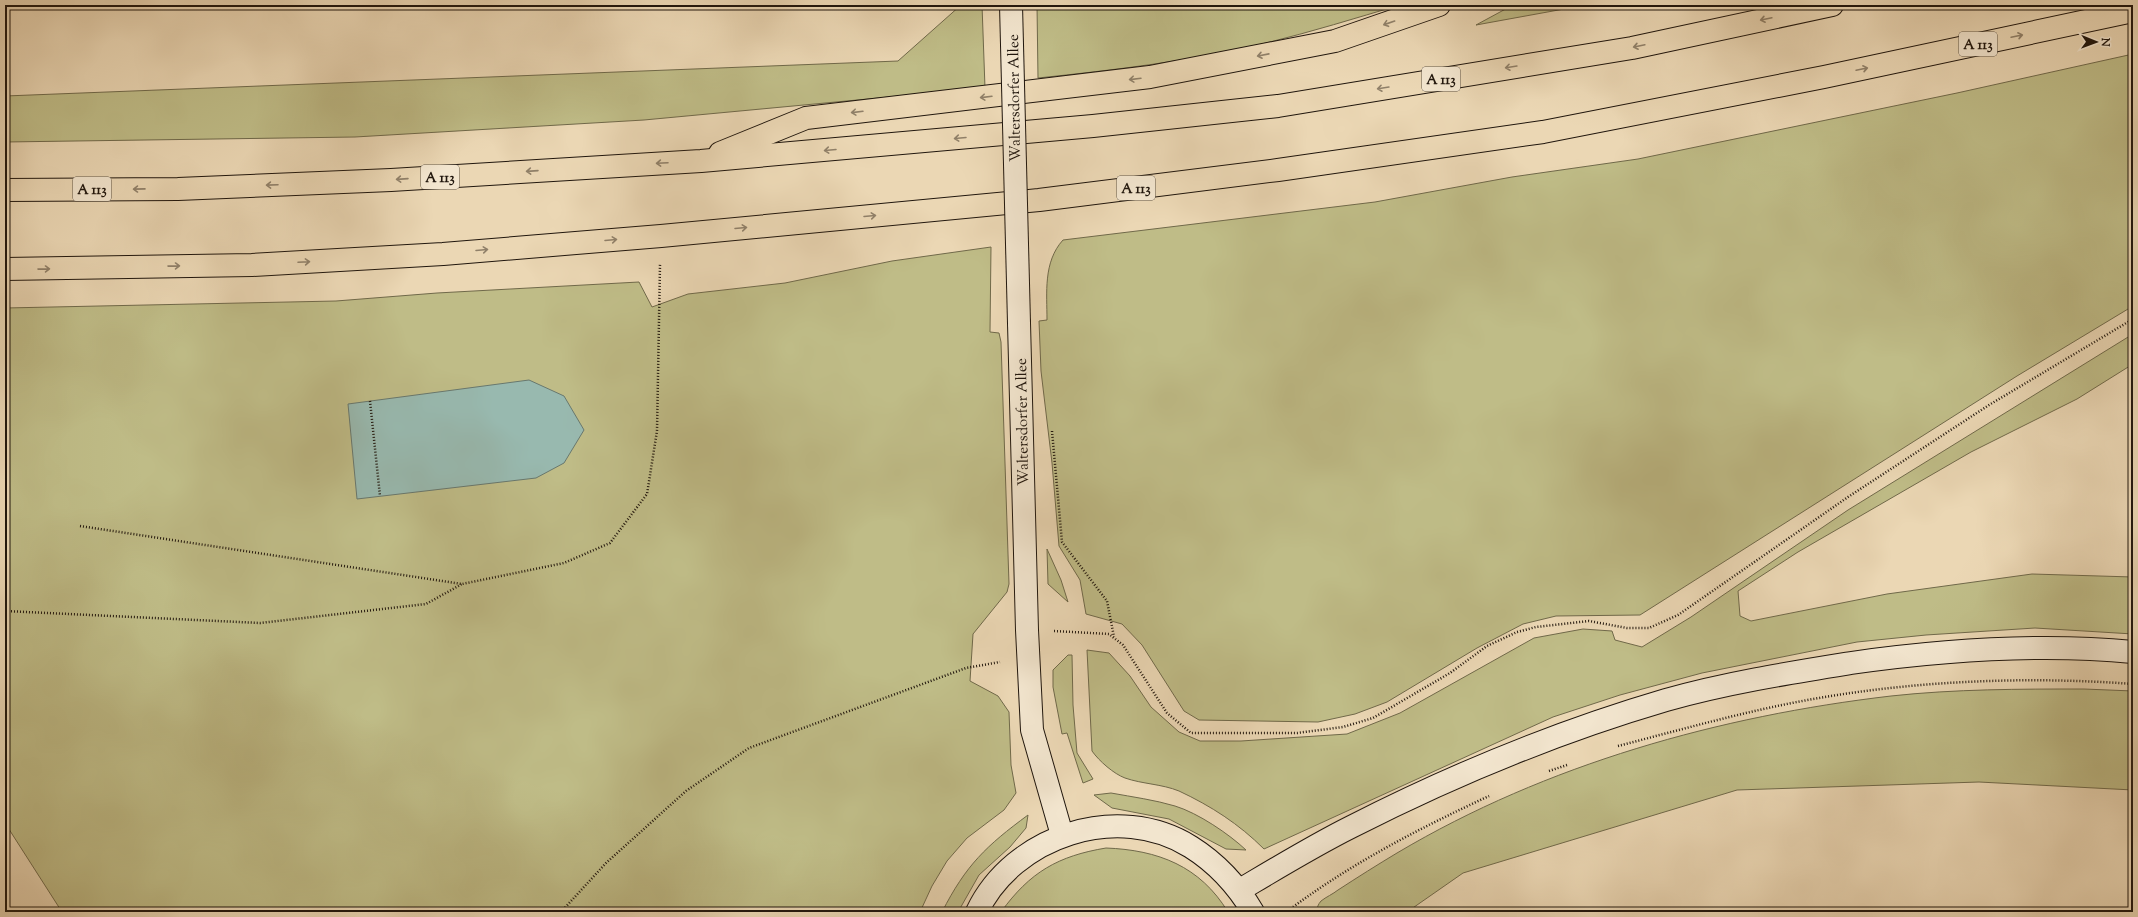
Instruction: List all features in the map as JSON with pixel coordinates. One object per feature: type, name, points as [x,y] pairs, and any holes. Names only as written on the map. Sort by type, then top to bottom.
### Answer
[{"type":"highway","points":[[701,162],[806,118],[1150,77],[1335,41],[1439,5]]},
{"type":"highway","name":"A 113","points":[[5,190],[178,189],[360,181],[701,162],[1093,126],[1278,106],[1632,48],[1832,5]]},
{"type":"highway","name":"A 113","points":[[5,269],[252,265],[443,254],[661,236],[1039,200],[1278,170],[1543,132],[1824,77],[2133,11]]},
{"type":"street","name":"Waltersdorfer Allee","points":[[1011,5],[1027,630],[1032,730],[1062,835]]},
{"type":"street","points":[[1240,890],[1350,827],[1437,786],[1514,753],[1594,723],[1668,700],[1724,686],[1798,671],[1880,659],[1958,651],[2045,649],[2133,652]]},
{"type":"street","points":[[977,912],[983,899],[1004,872],[1031,851],[1062,835],[1094,827],[1127,826],[1160,833],[1190,846],[1212,861],[1240,890],[1253,912]]},
{"type":"path","points":[[5,611],[260,623],[426,604],[462,584],[564,563],[610,543],[647,494],[658,431],[661,236]]},
{"type":"path","points":[[1027,630],[1104,632],[1114,638],[1124,645],[1167,713],[1191,733],[1297,733],[1343,727],[1373,718],[1450,673],[1487,646],[1517,632],[1536,627],[1589,621],[1627,628],[1649,628],[1678,615],[1848,497],[1983,409],[2133,319]]},
{"type":"path","points":[[370,401],[380,496]]},
{"type":"path","points":[[1051,429],[1062,542],[1107,601],[1114,638]]},
{"type":"path","points":[[80,526],[462,584]]},
{"type":"path","points":[[561,912],[606,863],[686,791],[749,748],[966,668],[1028,656]]},
{"type":"path","points":[[1616,747],[1769,708],[1900,687],[1988,681],[2107,682],[2133,684]]},
{"type":"path","points":[[1544,773],[1572,763]]},
{"type":"path","points":[[1293,907],[1365,859],[1419,828],[1494,793]]},
{"type":"shaded area","points":[[961,5],[982,5],[985,88],[644,120],[355,137],[5,142],[5,96],[898,61]]},
{"type":"shaded area","points":[[1037,5],[1400,5],[1266,43],[1210,55],[1095,72],[1038,78]]},
{"type":"shaded area","points":[[1513,5],[1586,5],[1476,25]]},
{"type":"shaded area","points":[[2133,54],[2133,306],[2017,376],[1640,615],[1556,616],[1523,624],[1477,648],[1387,702],[1355,714],[1318,722],[1199,720],[1184,711],[1142,645],[1122,624],[1086,614],[1080,580],[1059,546],[1052,463],[1041,371],[1039,321],[1047,320],[1049,268],[1052,258],[1063,240],[1375,202],[1512,177],[1638,159],[1957,93]]},
{"type":"shaded area","points":[[991,247],[990,332],[999,333],[1001,342],[1009,584],[1007,592],[973,634],[970,681],[998,696],[1009,712],[1011,765],[1016,793],[1004,810],[967,838],[947,861],[932,886],[920,912],[62,912],[5,823],[5,308],[336,301],[437,293],[639,282],[652,307],[688,294],[785,283],[892,261]]},
{"type":"shaded area","points":[[2133,334],[2133,364],[2077,399],[1971,452],[1798,552],[1738,591],[1740,616],[1751,621],[1887,594],[2032,574],[2133,577],[2133,634],[2035,628],[1926,635],[1857,642],[1702,673],[1620,695],[1553,717],[1264,849],[1235,824],[1202,803],[1179,791],[1159,785],[1132,780],[1116,774],[1092,751],[1087,650],[1109,653],[1130,676],[1151,707],[1179,732],[1200,741],[1241,741],[1347,734],[1400,713],[1534,638],[1583,629],[1612,631],[1615,640],[1642,647],[1691,617],[1848,510]]},
{"type":"shaded area","points":[[1047,549],[1061,580],[1068,602],[1048,584]]},
{"type":"shaded area","points":[[1068,655],[1072,655],[1073,705],[1077,753],[1093,779],[1083,783],[1067,733],[1062,734],[1053,687],[1053,670]]},
{"type":"shaded area","points":[[2012,689],[2133,691],[2133,790],[1979,782],[1737,790],[1463,873],[1407,912],[1315,912],[1320,902],[1325,898],[1397,853],[1454,822],[1513,794],[1574,769],[1636,749],[1699,731],[1763,716],[1891,696]]},
{"type":"shaded area","points":[[1111,793],[1160,802],[1184,809],[1213,825],[1231,837],[1246,850],[1226,849],[1169,819],[1112,808],[1094,795]]},
{"type":"shaded area","points":[[1028,815],[1026,828],[1010,847],[979,875],[958,912],[942,912],[960,881],[978,858],[1000,837]]},
{"type":"shaded area","points":[[1106,848],[1143,852],[1176,864],[1191,872],[1204,883],[1217,896],[1228,912],[1001,912],[1023,886],[1046,868],[1073,856]]},
{"type":"water","points":[[529,380],[564,396],[584,430],[564,463],[536,478],[357,499],[348,404]]}]
